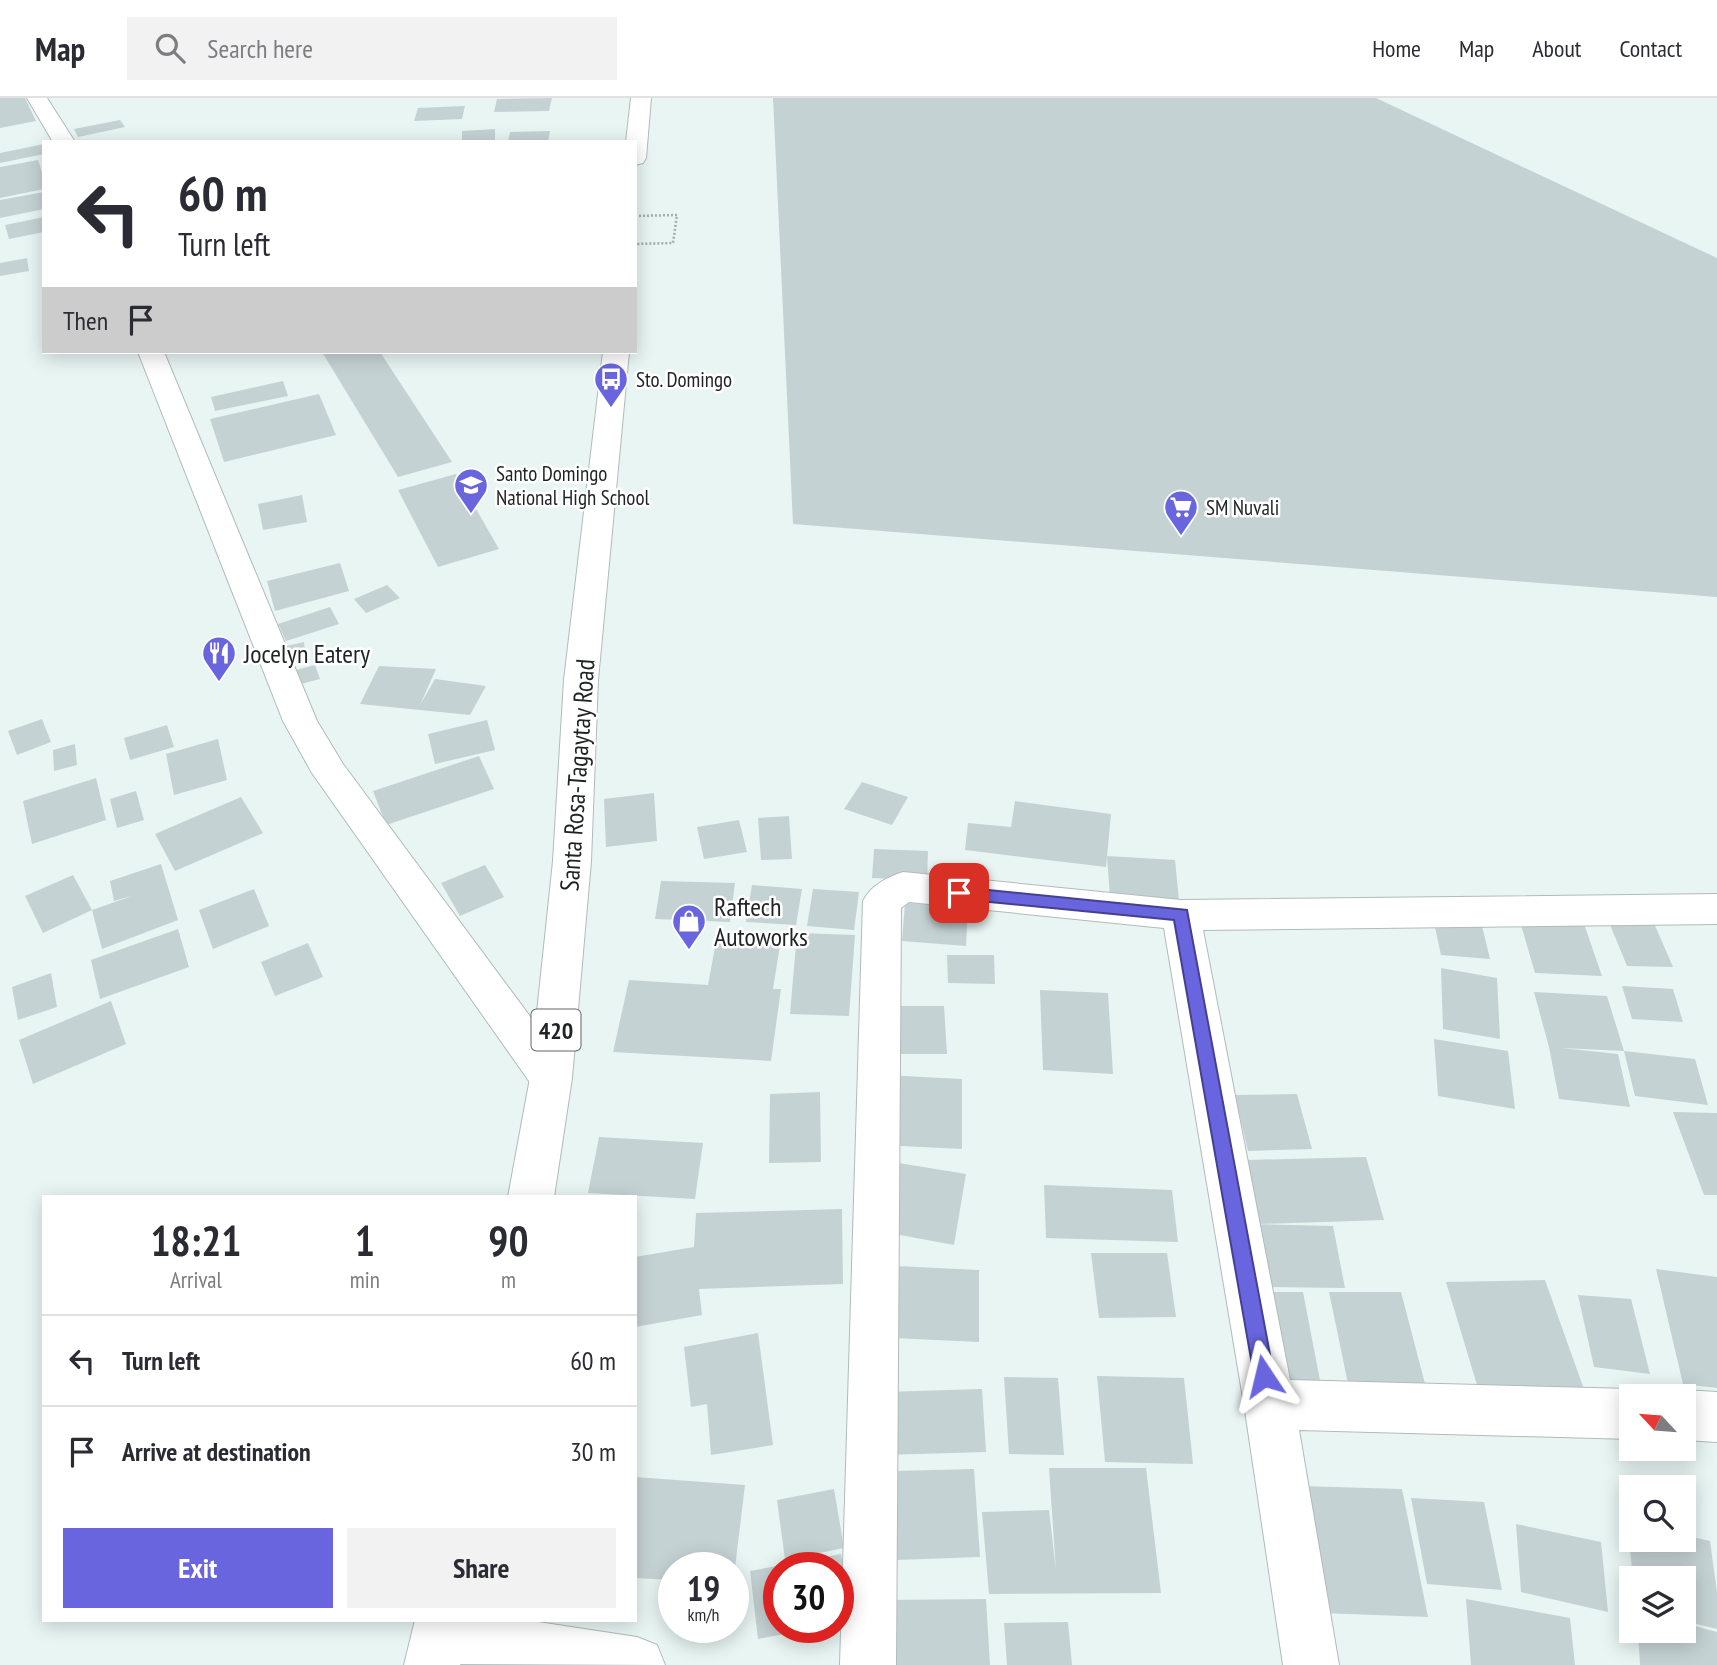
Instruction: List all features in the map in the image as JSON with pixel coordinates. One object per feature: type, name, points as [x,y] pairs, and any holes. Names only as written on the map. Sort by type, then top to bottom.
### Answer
[{"type":"street","points":[[37,98],[63,140]]},
{"type":"street","points":[[637,140],[641,98]]},
{"type":"street","points":[[152,354],[300,721],[330,773],[551,1078]]},
{"type":"street","name":"Santa Rosa-Tagaytay Road","points":[[531,1195],[551,1078],[572,861],[581,680],[616,354]]},
{"type":"street","points":[[868,1665],[882,901],[903,887],[1181,915],[1717,909]]},
{"type":"street","points":[[1181,915],[1269,1404],[1311,1665]]},
{"type":"street","points":[[1269,1404],[1619,1414]]},
{"type":"street","points":[[1696,1416],[1717,1417]]},
{"type":"street","points":[[438,1641],[637,1665]]},
{"type":"path","points":[[637,216],[677,215],[673,243],[637,244]]},
{"type":"building","points":[[0,98],[25,98],[36,121],[0,128]]},
{"type":"building","points":[[552,98],[549,111],[494,112],[497,99]]},
{"type":"building","name":"SM Nuvali","points":[[773,98],[1376,98],[1717,258],[1717,597],[793,524]]},
{"type":"building","points":[[465,106],[462,119],[414,121],[418,108]]},
{"type":"building","points":[[120,120],[125,127],[78,137],[74,129]]},
{"type":"building","points":[[495,129],[495,140],[462,140],[462,131]]},
{"type":"building","points":[[550,131],[548,140],[508,140],[510,132]]},
{"type":"building","points":[[42,144],[42,154],[0,163],[0,153]]},
{"type":"building","points":[[38,160],[42,172],[42,189],[0,198],[0,167]]},
{"type":"building","points":[[42,192],[42,209],[0,218],[0,200]]},
{"type":"building","points":[[42,217],[42,232],[9,239],[5,225]]},
{"type":"building","points":[[27,258],[29,271],[0,276],[0,263]]},
{"type":"building","points":[[323,354],[381,354],[452,462],[398,477]]},
{"type":"building","points":[[283,381],[288,396],[215,411],[211,397]]},
{"type":"building","points":[[319,394],[336,435],[224,462],[210,419]]},
{"type":"building","points":[[456,474],[499,549],[438,567],[398,490]]},
{"type":"building","points":[[302,495],[307,522],[263,530],[258,504]]},
{"type":"building","points":[[340,563],[349,591],[275,611],[267,581]]},
{"type":"building","points":[[387,585],[400,598],[366,613],[354,599]]},
{"type":"building","points":[[330,607],[339,624],[286,641],[278,624]]},
{"type":"building","points":[[304,642],[306,662],[285,666],[282,647]]},
{"type":"building","points":[[315,665],[320,679],[289,687],[285,673]]},
{"type":"building","points":[[379,666],[436,669],[420,705],[435,679],[486,686],[470,715],[360,704]]},
{"type":"building","points":[[42,719],[51,742],[17,755],[8,731]]},
{"type":"building","points":[[487,720],[495,750],[435,764],[428,734]]},
{"type":"building","points":[[167,725],[174,747],[130,760],[124,738]]},
{"type":"building","points":[[218,739],[227,780],[174,795],[166,754]]},
{"type":"building","points":[[75,744],[77,765],[54,771],[53,750]]},
{"type":"building","points":[[479,756],[494,789],[386,825],[373,791]]},
{"type":"building","points":[[96,778],[106,820],[32,844],[23,801]]},
{"type":"building","points":[[862,782],[908,797],[892,825],[844,809]]},
{"type":"building","points":[[136,791],[144,820],[117,828],[110,799]]},
{"type":"building","points":[[654,793],[657,841],[606,847],[604,799]]},
{"type":"building","points":[[241,797],[263,833],[175,871],[155,834]]},
{"type":"building","points":[[1015,801],[1111,814],[1106,867],[965,850],[968,823],[1011,827]]},
{"type":"building","points":[[789,816],[792,859],[761,860],[758,818]]},
{"type":"building","points":[[739,820],[747,852],[704,859],[697,827]]},
{"type":"building","points":[[874,849],[928,851],[927,880],[872,878]]},
{"type":"building","points":[[1107,856],[1175,860],[1179,900],[1110,897]]},
{"type":"building","points":[[161,864],[178,920],[102,949],[92,910],[132,896],[114,901],[110,881]]},
{"type":"building","points":[[485,865],[504,897],[460,916],[441,883]]},
{"type":"building","points":[[73,875],[92,910],[43,933],[25,896]]},
{"type":"building","points":[[661,881],[735,883],[730,922],[655,919]]},
{"type":"building","points":[[752,885],[802,889],[796,925],[746,922]]},
{"type":"building","points":[[254,889],[269,926],[213,949],[199,910]]},
{"type":"building","points":[[813,889],[859,892],[854,930],[807,926]]},
{"type":"building","points":[[905,903],[968,907],[966,946],[902,941]]},
{"type":"building","points":[[1433,918],[1481,922],[1490,959],[1441,955]]},
{"type":"building","points":[[1519,918],[1583,921],[1602,976],[1535,973]]},
{"type":"building","points":[[1608,920],[1653,921],[1673,967],[1627,966]]},
{"type":"building","points":[[178,929],[189,967],[100,999],[91,960]]},
{"type":"building","points":[[797,933],[855,935],[849,1016],[790,1014]]},
{"type":"building","points":[[717,936],[781,939],[773,989],[781,989],[771,1061],[613,1052],[629,980],[708,985]]},
{"type":"building","points":[[308,943],[323,977],[275,996],[261,962]]},
{"type":"building","points":[[947,955],[994,955],[995,984],[948,983]]},
{"type":"building","points":[[1441,968],[1497,978],[1500,1039],[1443,1029]]},
{"type":"building","points":[[51,973],[57,1007],[18,1020],[12,987]]},
{"type":"building","points":[[1622,986],[1673,989],[1683,1022],[1632,1019]]},
{"type":"building","points":[[1040,990],[1108,993],[1113,1074],[1043,1070]]},
{"type":"building","points":[[1534,992],[1607,996],[1624,1051],[1561,1048],[1618,1054],[1630,1107],[1559,1099]]},
{"type":"building","points":[[111,1001],[126,1044],[33,1084],[19,1040]]},
{"type":"building","points":[[881,1006],[944,1006],[947,1054],[882,1054]]},
{"type":"building","points":[[1434,1039],[1508,1051],[1515,1109],[1438,1096]]},
{"type":"building","points":[[1624,1051],[1695,1059],[1708,1105],[1635,1096]]},
{"type":"building","points":[[884,1075],[962,1079],[962,1149],[881,1145]]},
{"type":"building","points":[[820,1092],[821,1162],[769,1163],[770,1094]]},
{"type":"building","points":[[1297,1094],[1312,1149],[1248,1151],[1235,1095]]},
{"type":"building","points":[[1673,1112],[1717,1113],[1717,1195],[1704,1195]]},
{"type":"building","points":[[599,1137],[703,1143],[695,1199],[588,1193]]},
{"type":"building","points":[[1366,1157],[1384,1220],[1259,1224],[1245,1160]]},
{"type":"building","points":[[899,1163],[966,1174],[954,1245],[884,1232]]},
{"type":"building","points":[[1044,1185],[1172,1190],[1178,1242],[1046,1238]]},
{"type":"building","points":[[842,1209],[843,1284],[699,1289],[702,1315],[637,1327],[637,1257],[694,1247],[696,1213]]},
{"type":"building","points":[[1253,1224],[1333,1226],[1345,1288],[1263,1287]]},
{"type":"building","points":[[1091,1253],[1167,1253],[1176,1317],[1099,1318]]},
{"type":"building","points":[[896,1266],[979,1270],[979,1342],[893,1338]]},
{"type":"building","points":[[1656,1269],[1717,1277],[1717,1388],[1683,1384]]},
{"type":"building","points":[[1545,1280],[1585,1392],[1480,1395],[1446,1282]]},
{"type":"building","points":[[1273,1292],[1303,1292],[1323,1396],[1290,1395]]},
{"type":"building","points":[[1329,1292],[1401,1292],[1425,1384],[1348,1384]]},
{"type":"building","points":[[1578,1295],[1631,1299],[1650,1374],[1594,1367]]},
{"type":"building","points":[[758,1333],[773,1445],[711,1455],[707,1404],[691,1407],[684,1347]]},
{"type":"building","points":[[1097,1376],[1184,1378],[1193,1464],[1105,1462]]},
{"type":"building","points":[[1004,1377],[1058,1378],[1064,1455],[1009,1454]]},
{"type":"building","points":[[982,1389],[986,1452],[884,1455],[882,1392]]},
{"type":"building","points":[[1049,1468],[1146,1468],[1161,1593],[989,1594],[982,1512],[1049,1510],[1056,1571]]},
{"type":"building","points":[[974,1469],[980,1557],[896,1560],[894,1471]]},
{"type":"building","points":[[637,1477],[745,1485],[737,1552],[658,1552],[658,1579],[637,1578]]},
{"type":"building","points":[[1300,1486],[1402,1489],[1428,1617],[1321,1613]]},
{"type":"building","points":[[834,1489],[844,1548],[824,1552],[784,1552],[777,1500]]},
{"type":"building","points":[[1411,1498],[1484,1502],[1502,1590],[1427,1584]]},
{"type":"building","points":[[1516,1524],[1601,1542],[1608,1612],[1521,1592]]},
{"type":"building","points":[[1696,1538],[1710,1541],[1717,1592],[1717,1629],[1696,1624],[1696,1566],[1632,1566],[1630,1552],[1696,1552]]},
{"type":"building","points":[[763,1569],[763,1638],[758,1639],[750,1571]]},
{"type":"building","points":[[986,1599],[990,1665],[889,1665],[886,1600]]},
{"type":"building","points":[[1466,1599],[1570,1618],[1575,1665],[1471,1665]]},
{"type":"building","points":[[1068,1622],[1072,1665],[1007,1665],[1004,1623]]},
{"type":"building","points":[[1696,1626],[1717,1632],[1717,1665],[1640,1665],[1639,1643],[1696,1643]]},
{"type":"place","name":"Sto. Domingo","points":[[611,409]]},
{"type":"place","name":"Santo Domingo National High School","points":[[471,515]]},
{"type":"place","name":"SM Nuvali","points":[[1181,537]]},
{"type":"place","name":"Jocelyn Eatery","points":[[219,683]]},
{"type":"place","name":"Raftech Autoworks","points":[[689,951]]},
{"type":"route","points":[[959,893],[1181,915],[1264,1376]]}]
